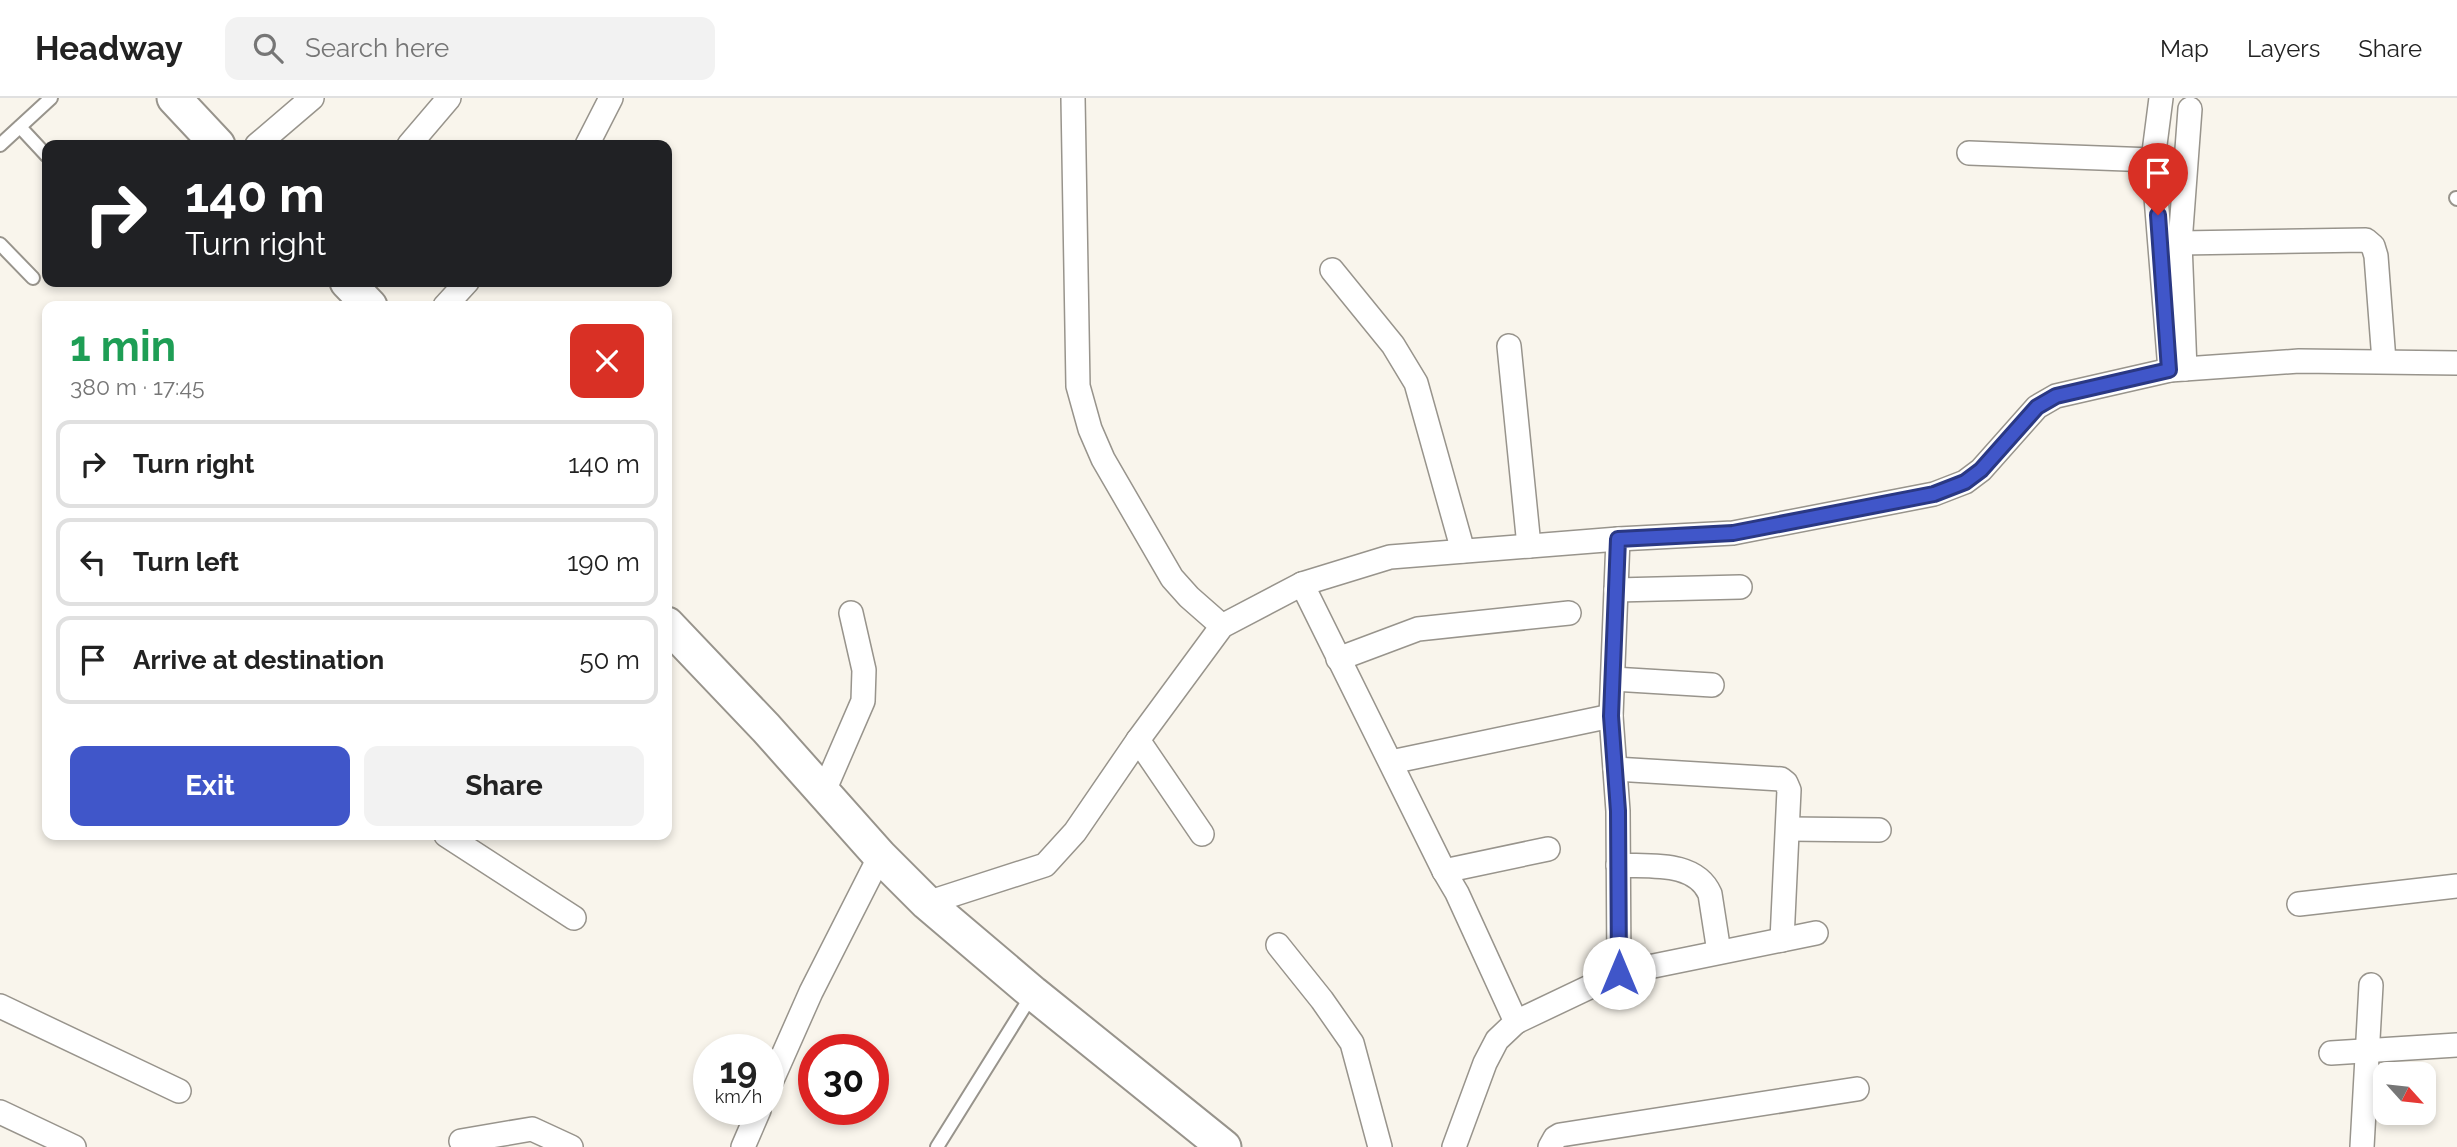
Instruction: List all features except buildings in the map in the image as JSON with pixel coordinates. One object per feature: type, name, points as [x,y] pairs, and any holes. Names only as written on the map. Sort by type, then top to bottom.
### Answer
[{"type":"main road","points":[[174,98],[213,140]]},
{"type":"main road","points":[[352,287],[365,301]]},
{"type":"main road","points":[[672,629],[824,791],[880,856],[927,903],[1033,993],[1224,1147]]},
{"type":"street","points":[[263,140],[312,98]]},
{"type":"street","points":[[413,140],[449,98]]},
{"type":"street","points":[[590,140],[611,98]]},
{"type":"street","points":[[1073,98],[1078,386],[1090,429],[1103,459],[1172,579],[1222,626]]},
{"type":"street","points":[[2161,98],[2154,160],[2177,370]]},
{"type":"street","points":[[2177,370],[2180,243],[2190,109]]},
{"type":"street","points":[[1969,153],[2154,160]]},
{"type":"street","points":[[2180,243],[2366,240],[2373,246],[2376,256],[2384,361]]},
{"type":"street","points":[[1332,270],[1393,345],[1416,383],[1463,551]]},
{"type":"street","points":[[450,301],[462,287]]},
{"type":"street","points":[[1509,346],[1529,546]]},
{"type":"street","points":[[927,903],[1045,865],[1075,832],[1138,740],[1222,626],[1302,584],[1390,557],[1733,533],[1934,494],[1965,482],[1981,470],[2037,407],[2056,396],[2177,370],[2300,361],[2457,363]]},
{"type":"street","points":[[1618,539],[1611,716],[1618,811],[1619,973]]},
{"type":"street","points":[[1302,584],[1457,893],[1516,1022]]},
{"type":"street","points":[[1616,590],[1740,587]]},
{"type":"street","points":[[824,791],[863,701],[864,670],[850,613]]},
{"type":"street","points":[[1338,659],[1418,629],[1569,613]]},
{"type":"street","points":[[1612,678],[1713,685]]},
{"type":"street","points":[[1391,762],[1611,716]]},
{"type":"street","points":[[1138,740],[1202,834]]},
{"type":"street","points":[[1615,769],[1781,779],[1786,783],[1789,790],[1782,940]]},
{"type":"street","points":[[1787,830],[1879,830]]},
{"type":"street","points":[[454,840],[574,918]]},
{"type":"street","points":[[1444,871],[1548,849]]},
{"type":"street","points":[[784,1053],[811,992],[880,856]]},
{"type":"street","points":[[1618,865],[1681,868],[1705,886],[1710,894],[1719,953]]},
{"type":"street","points":[[2299,904],[2457,886]]},
{"type":"street","points":[[1454,1147],[1485,1063],[1497,1040],[1516,1022],[1619,973],[1816,933]]},
{"type":"street","points":[[1278,945],[1352,1043],[1380,1147]]},
{"type":"street","points":[[2362,1147],[2371,985]]},
{"type":"street","points":[[0,1006],[179,1091]]},
{"type":"street","points":[[2331,1053],[2457,1045]]},
{"type":"street","points":[[1550,1147],[1560,1135],[1857,1089]]},
{"type":"street","points":[[0,1112],[74,1147]]},
{"type":"street","points":[[743,1147],[753,1125]]},
{"type":"street","points":[[461,1141],[532,1129],[571,1147]]},
{"type":"lane","points":[[0,145],[51,98]]},
{"type":"lane","points":[[20,127],[42,151]]},
{"type":"lane","points":[[0,244],[33,278]]},
{"type":"lane","points":[[937,1147],[1033,993]]},
{"type":"route","points":[[1619,973],[1618,811],[1611,716],[1618,539],[1733,533],[1934,494],[1965,482],[1981,470],[2037,407],[2046,401],[2056,396],[2169,370],[2158,215]]}]
